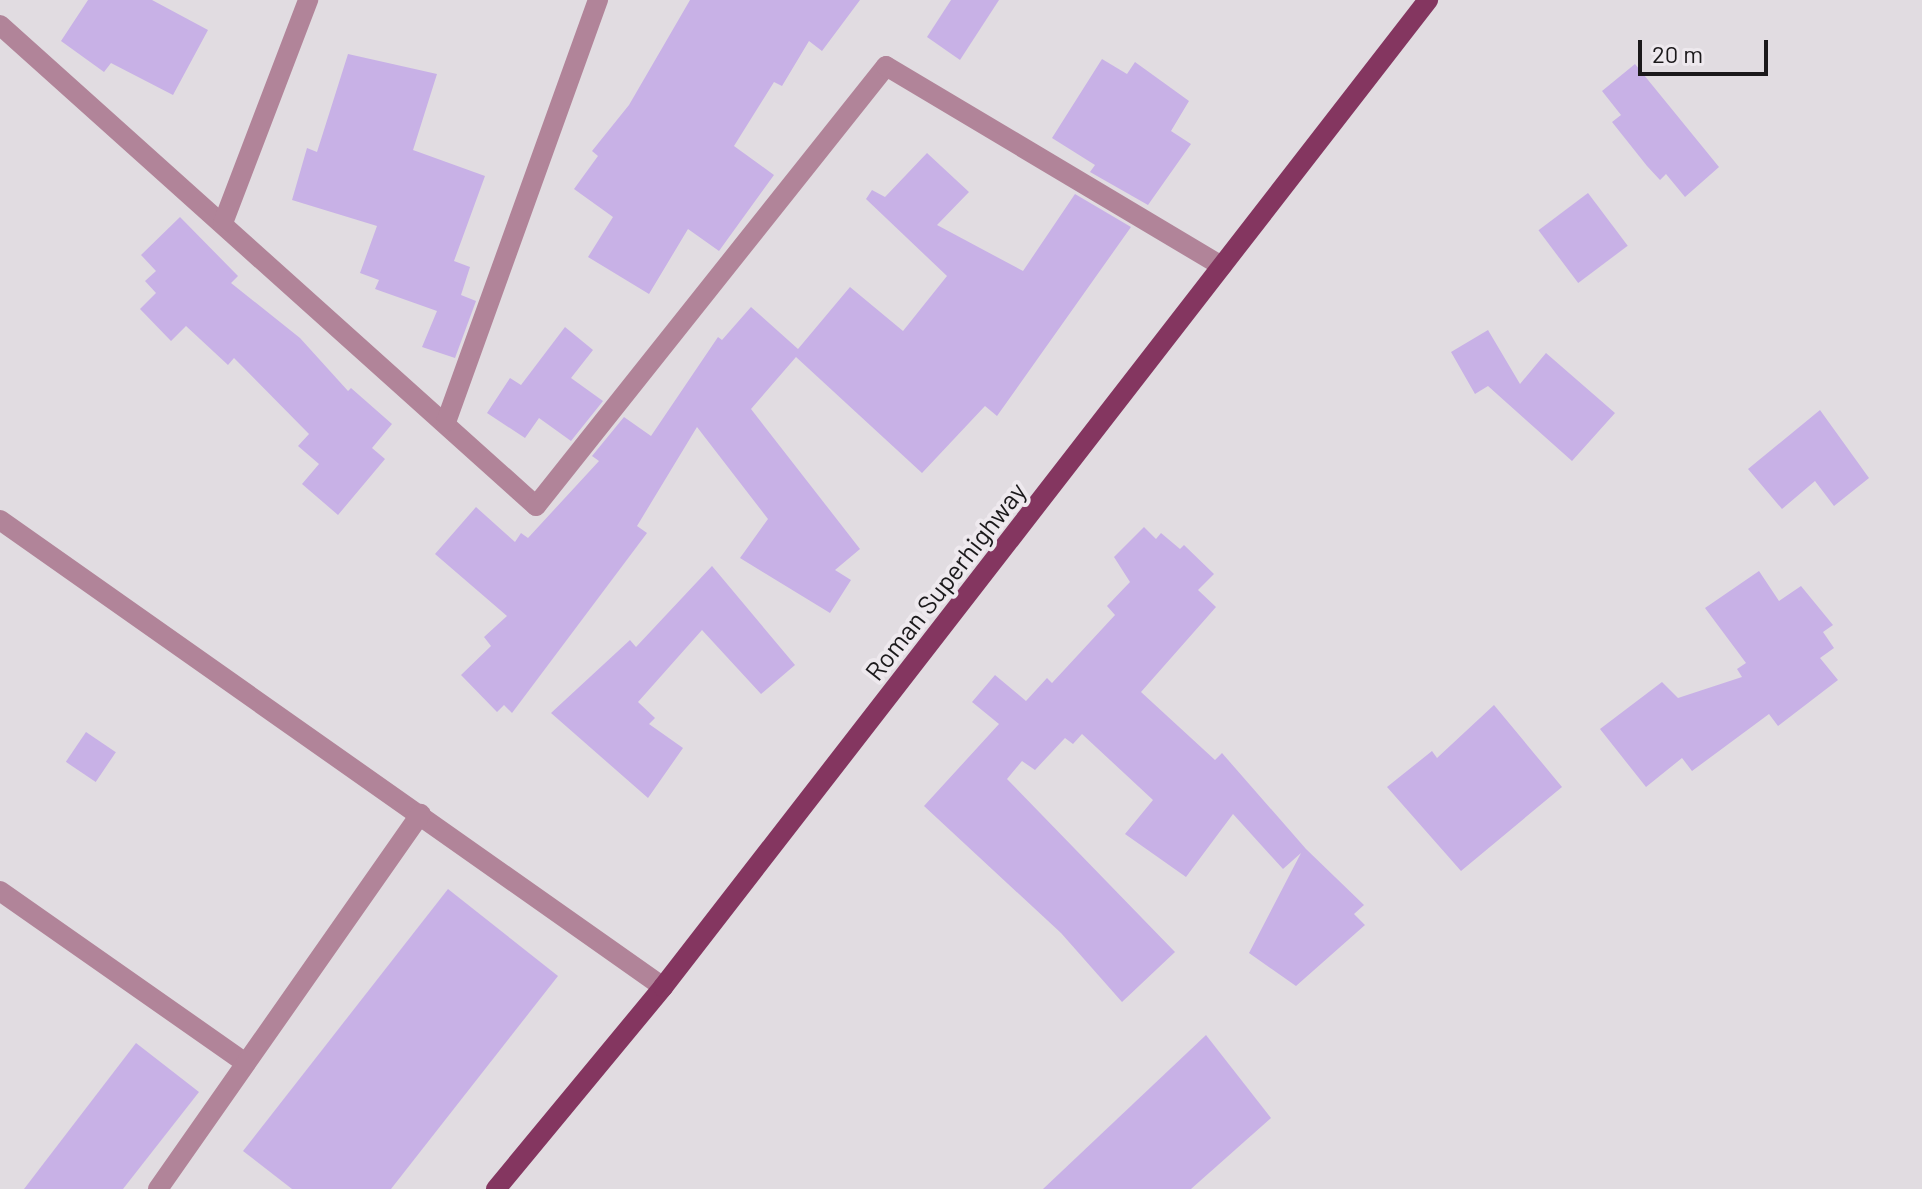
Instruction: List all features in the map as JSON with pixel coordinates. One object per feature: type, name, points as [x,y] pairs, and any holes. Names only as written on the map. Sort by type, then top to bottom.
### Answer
[{"type":"main road","name":"Roman Superhighway","points":[[496,1189],[663,987],[1428,0]]},
{"type":"street","points":[[223,223],[308,0]]},
{"type":"street","points":[[446,422],[598,0]]},
{"type":"street","points":[[0,25],[446,422],[536,506],[886,66],[1222,266]]},
{"type":"street","points":[[0,520],[663,987]]},
{"type":"street","points":[[158,1189],[421,814]]},
{"type":"street","points":[[0,891],[246,1063]]},
{"type":"building","points":[[88,0],[152,0],[208,30],[173,95],[111,63],[104,72],[61,41]]},
{"type":"building","points":[[690,0],[860,0],[822,51],[809,41],[782,86],[774,82],[734,146],[774,175],[719,251],[688,229],[649,294],[588,257],[613,217],[574,189],[598,156],[592,151],[629,105]]},
{"type":"building","points":[[951,0],[999,0],[960,60],[927,37]]},
{"type":"building","points":[[348,54],[437,74],[413,150],[485,176],[454,261],[470,267],[461,295],[476,301],[455,358],[422,347],[437,311],[375,289],[379,280],[360,273],[377,226],[292,200],[307,148],[317,152]]},
{"type":"building","points":[[1102,59],[1127,74],[1135,62],[1189,101],[1171,131],[1191,144],[1148,205],[1090,172],[1095,165],[1052,138]]},
{"type":"building","points":[[1635,64],[1719,167],[1685,197],[1666,174],[1660,180],[1612,122],[1621,115],[1602,91]]},
{"type":"building","points":[[927,153],[969,192],[937,225],[1023,271],[1075,194],[1131,227],[997,416],[985,406],[922,473],[796,357],[751,409],[860,549],[835,570],[851,580],[830,613],[740,558],[768,519],[697,427],[637,526],[647,533],[512,713],[504,705],[497,712],[461,675],[491,646],[484,637],[507,616],[435,554],[476,507],[515,542],[521,533],[528,538],[599,461],[592,456],[624,417],[651,436],[718,337],[722,340],[751,307],[798,349],[850,287],[903,331],[947,276],[866,199],[872,190],[885,197]]},
{"type":"building","points":[[1588,193],[1628,246],[1578,283],[1538,230]]},
{"type":"building","points":[[180,217],[238,276],[231,283],[300,338],[348,391],[351,388],[392,424],[372,448],[385,459],[338,515],[302,484],[319,464],[298,446],[309,434],[234,358],[228,365],[186,326],[171,341],[140,309],[156,293],[145,281],[156,271],[141,255]]},
{"type":"building","points":[[565,327],[593,350],[571,378],[603,401],[571,441],[539,418],[525,438],[487,413],[510,378],[521,385]]},
{"type":"building","points":[[1488,330],[1520,384],[1546,353],[1615,413],[1572,461],[1488,386],[1475,394],[1451,352]]},
{"type":"building","points":[[1820,410],[1869,478],[1834,506],[1815,481],[1782,509],[1748,469]]},
{"type":"building","points":[[1144,527],[1156,539],[1161,533],[1180,549],[1184,545],[1214,574],[1198,590],[1216,607],[1141,692],[1215,760],[1222,753],[1306,849],[1364,905],[1354,914],[1365,925],[1296,986],[1249,953],[1301,853],[1283,869],[1233,814],[1186,877],[1125,834],[1153,800],[1082,734],[1073,744],[1065,738],[1035,770],[1022,761],[1007,779],[1175,952],[1122,1002],[1061,933],[924,806],[999,724],[972,702],[995,675],[1026,701],[1047,678],[1052,683],[1115,615],[1107,606],[1130,582],[1114,557]]},
{"type":"building","points":[[712,566],[795,665],[761,694],[702,630],[638,702],[655,718],[649,724],[683,748],[648,798],[551,713],[630,640],[636,647]]},
{"type":"building","points":[[1759,571],[1779,601],[1801,586],[1833,625],[1823,632],[1834,648],[1820,658],[1838,680],[1778,726],[1769,714],[1692,771],[1682,758],[1646,787],[1600,729],[1662,682],[1678,698],[1742,677],[1737,669],[1746,663],[1705,608]]},
{"type":"building","points":[[1494,705],[1562,787],[1461,871],[1387,787],[1432,751],[1437,758]]},
{"type":"building","points":[[86,732],[116,752],[96,782],[66,762]]},
{"type":"building","points":[[448,889],[558,976],[391,1189],[292,1189],[243,1151]]},
{"type":"building","points":[[1206,1035],[1271,1118],[1191,1189],[1043,1189]]},
{"type":"building","points":[[136,1043],[199,1092],[123,1189],[24,1189]]}]
